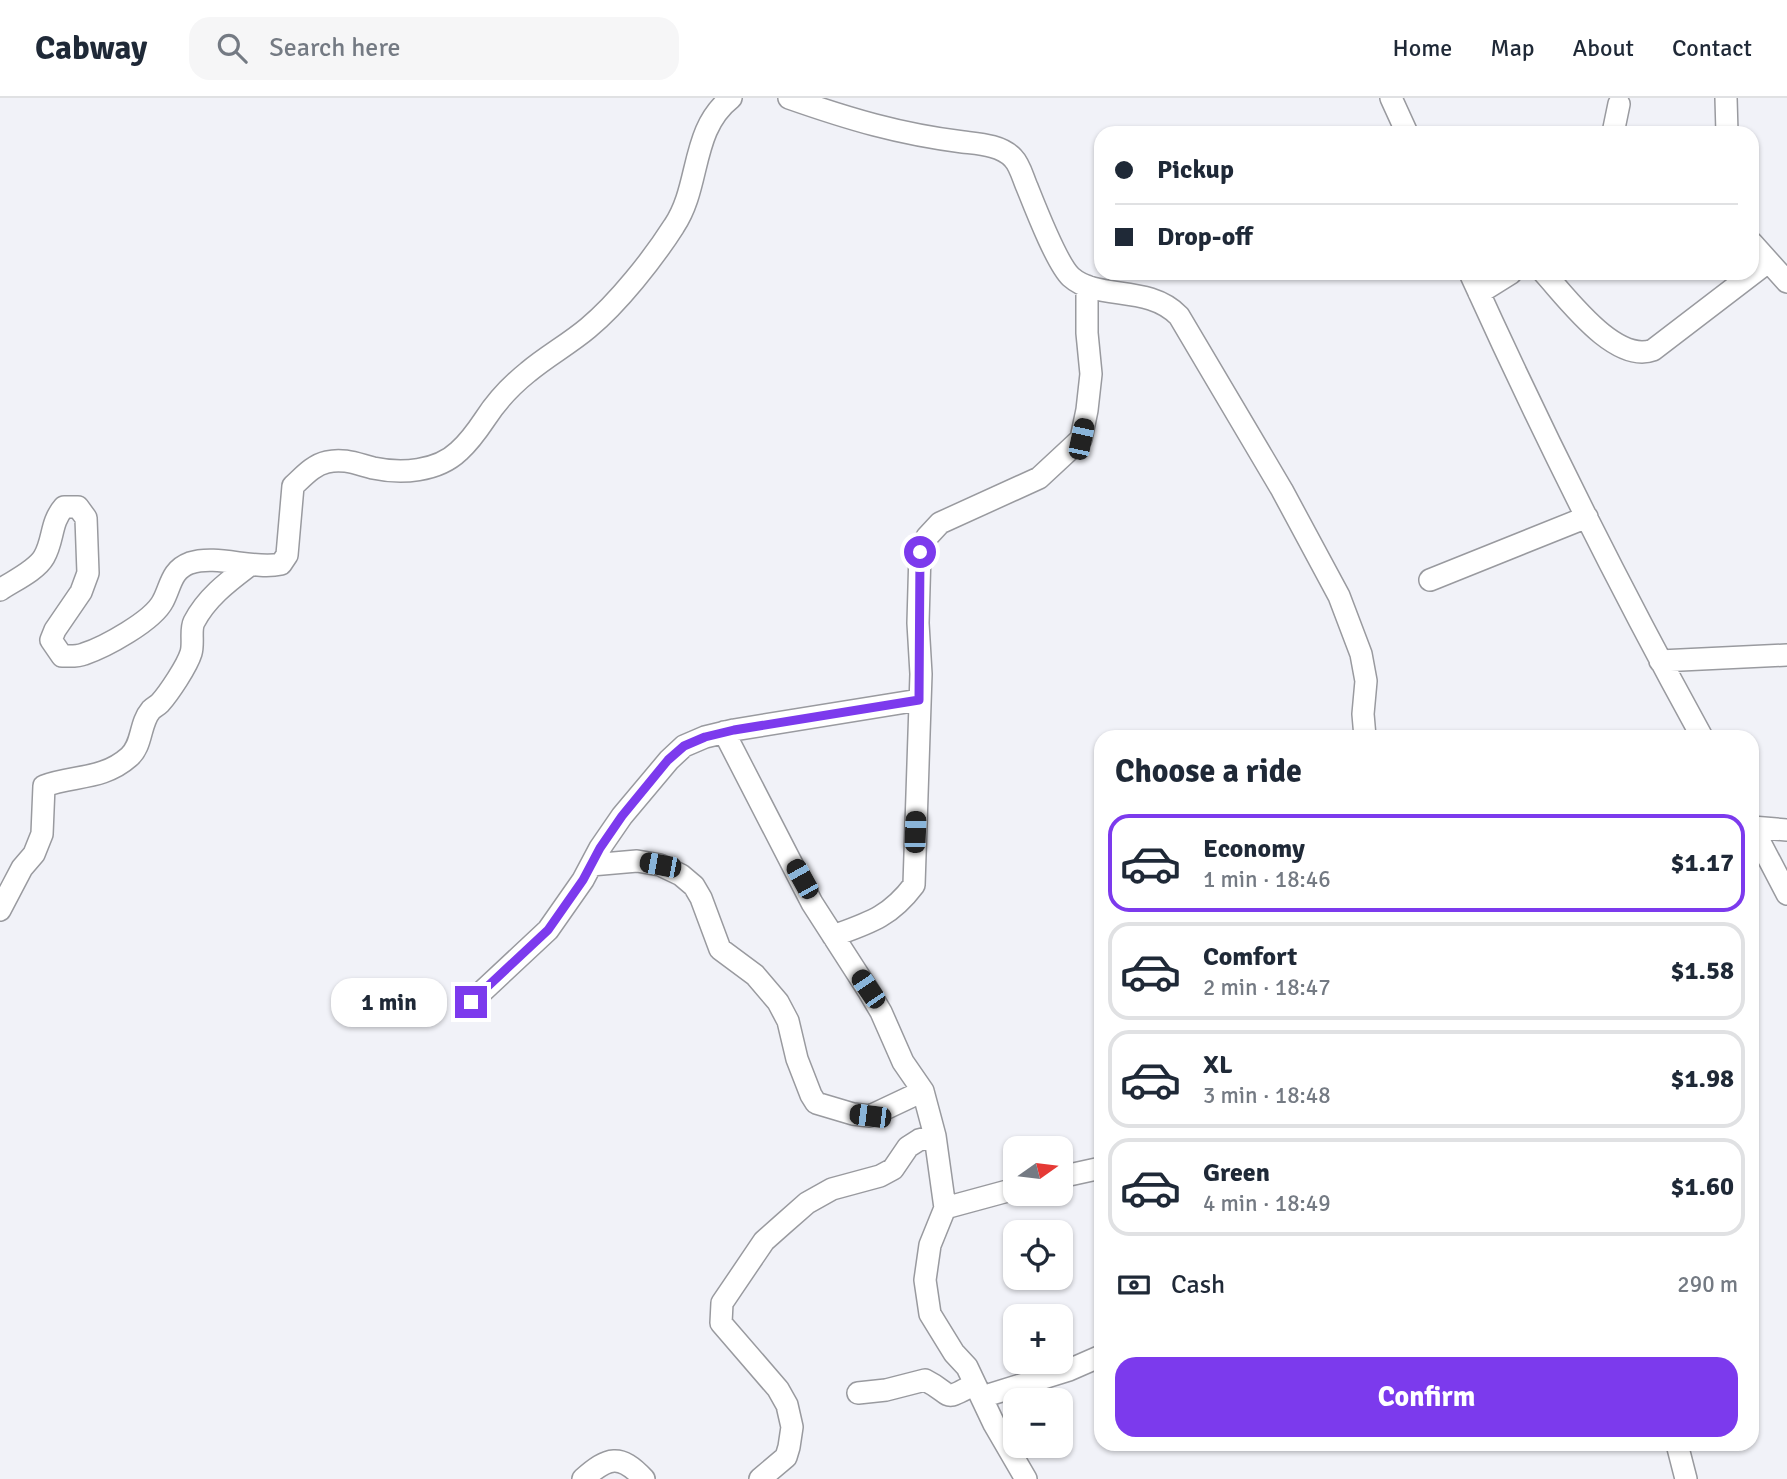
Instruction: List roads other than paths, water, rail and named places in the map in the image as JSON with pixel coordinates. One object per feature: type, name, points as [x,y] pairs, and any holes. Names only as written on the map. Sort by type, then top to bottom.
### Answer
[{"type":"street","points":[[0,590],[43,559],[52,539],[55,518],[64,507],[78,507],[86,518],[88,573],[81,592],[51,640],[62,656],[81,656],[118,638],[155,613],[178,570],[191,563],[205,561],[250,565],[281,564],[287,555],[293,486],[313,469],[325,463],[345,460],[375,468],[410,472],[437,464],[456,454],[476,435],[486,418],[528,372],[590,327],[638,274],[676,224],[694,176],[703,135],[717,108],[731,98]]},
{"type":"street","points":[[789,98],[836,116],[917,136],[991,146],[1012,157],[1051,242],[1070,276],[1087,286],[1137,295],[1168,305],[1179,317],[1282,490],[1339,596],[1361,654],[1366,681],[1364,730]]},
{"type":"street","points":[[1391,98],[1404,126]]},
{"type":"street","points":[[1726,98],[1727,126]]},
{"type":"street","points":[[1614,126],[1619,104]]},
{"type":"street","points":[[1759,251],[1787,282]]},
{"type":"street","points":[[1759,270],[1768,262]]},
{"type":"street","points":[[1551,280],[1608,339],[1634,352],[1653,350],[1748,280]]},
{"type":"street","points":[[1475,283],[1587,517],[1698,730]]},
{"type":"street","points":[[833,936],[869,923],[898,905],[914,885],[920,552],[940,523],[1039,478],[1081,439],[1091,374],[1087,333],[1087,286]]},
{"type":"street","points":[[1430,580],[1587,517]]},
{"type":"street","points":[[0,910],[22,868],[34,854],[42,834],[44,786],[59,780],[92,777],[110,770],[138,747],[151,710],[159,704],[189,659],[193,645],[192,624],[214,593],[250,565]]},
{"type":"street","points":[[1660,661],[1787,655]]},
{"type":"street","points":[[471,1002],[548,930],[622,816],[668,760],[684,746],[724,732],[919,700]]},
{"type":"street","points":[[724,732],[812,903],[868,989],[903,1062],[923,1091],[935,1136],[945,1208],[930,1245],[925,1280],[930,1314],[954,1353],[967,1367],[994,1424],[1026,1479]]},
{"type":"street","points":[[1759,828],[1787,830]]},
{"type":"street","points":[[1759,840],[1787,894]]},
{"type":"street","points":[[591,865],[637,860],[660,865],[681,875],[694,886],[720,949],[755,975],[778,1002],[788,1021],[797,1059],[811,1095],[817,1102],[853,1114],[870,1116],[923,1091]]},
{"type":"street","points":[[760,1479],[786,1457],[792,1427],[787,1405],[778,1388],[721,1323],[722,1303],[764,1241],[807,1203],[832,1189],[880,1176],[893,1169],[908,1147],[919,1140],[935,1136]]},
{"type":"street","points":[[1073,1174],[1094,1170]]},
{"type":"street","points":[[945,1208],[1003,1192]]},
{"type":"street","points":[[858,1393],[886,1390],[925,1380],[945,1396],[952,1396],[1069,1370],[1094,1359]]},
{"type":"street","points":[[1679,1451],[1686,1479]]},
{"type":"street","points":[[583,1479],[599,1465],[611,1460],[622,1461],[644,1479]]}]
